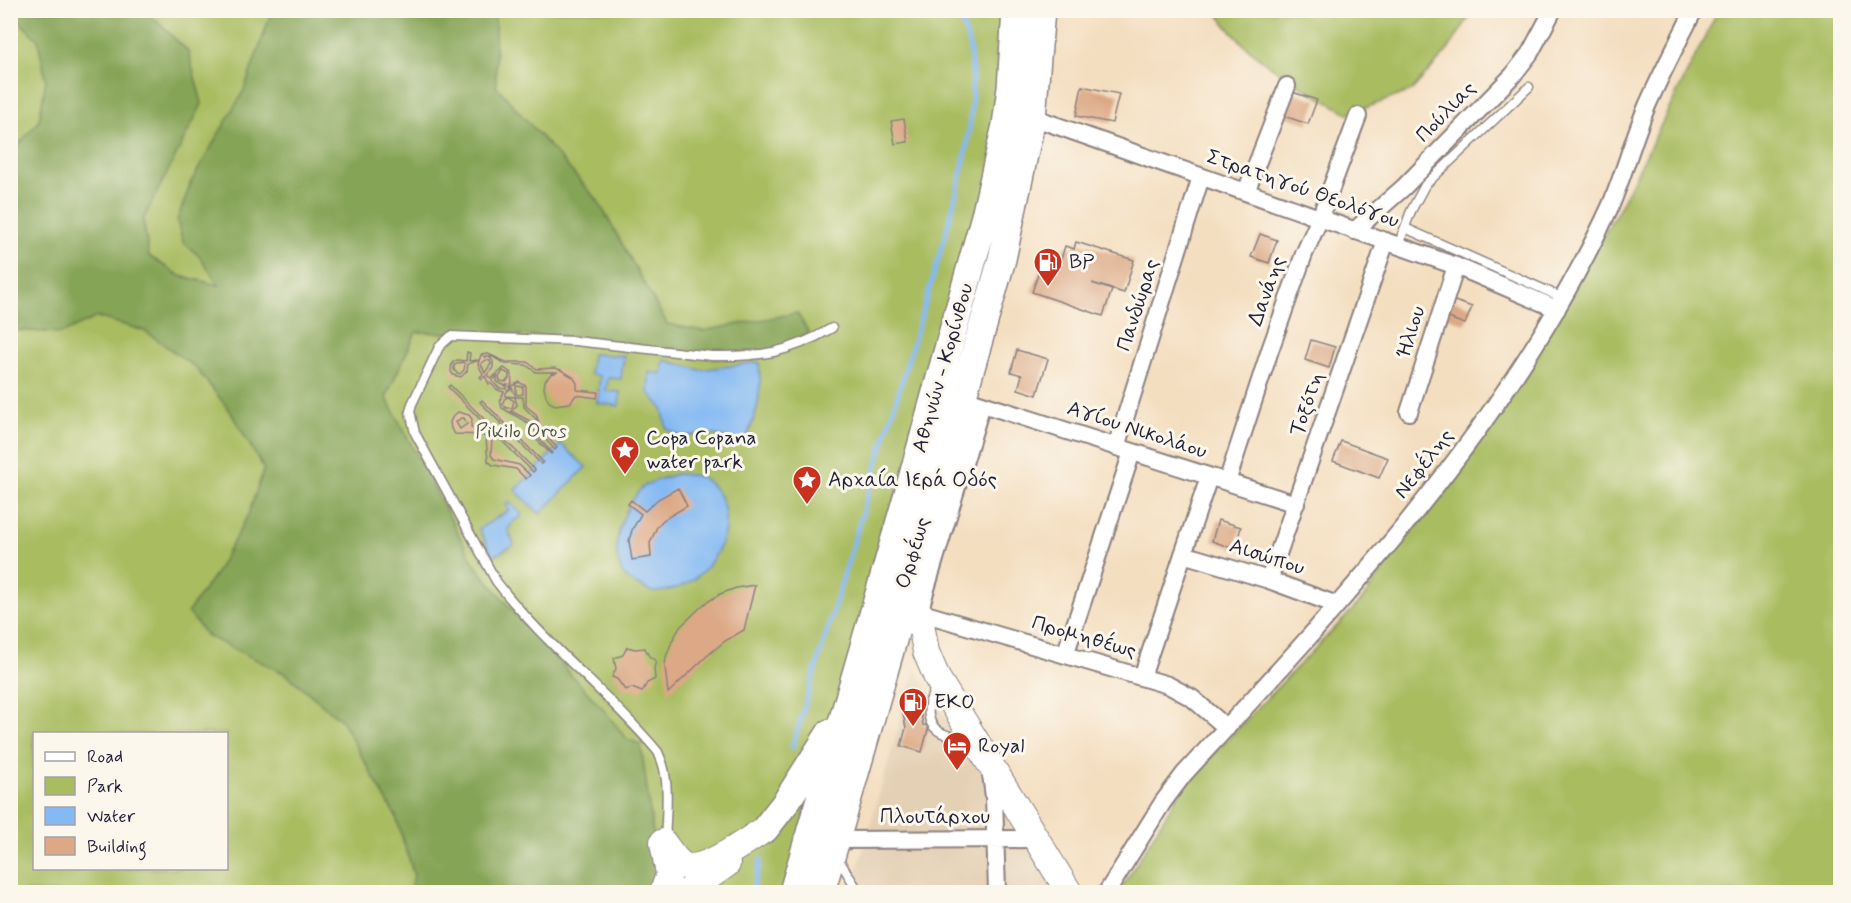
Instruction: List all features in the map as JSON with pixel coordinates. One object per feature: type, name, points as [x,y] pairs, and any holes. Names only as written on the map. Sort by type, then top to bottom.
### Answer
[{"type":"highway","name":"Αθηνών - Κορίνθου","points":[[793,892],[907,497],[986,212],[1010,97],[1016,10]]},
{"type":"highway","name":"Αθηνών - Κορίνθου","points":[[821,892],[939,485],[973,401],[1032,117],[1041,10]]},
{"type":"highway","points":[[919,612],[939,485]]},
{"type":"highway","points":[[765,829],[791,794],[844,712]]},
{"type":"main road","points":[[919,612],[926,652],[937,678],[1069,892]]},
{"type":"main road","points":[[663,842],[681,863],[686,866],[696,866],[723,855],[765,829]]},
{"type":"main road","points":[[687,892],[732,860],[765,829]]},
{"type":"main road","points":[[663,842],[669,874],[663,892]]},
{"type":"street","name":"Πούλιας","points":[[1354,231],[1404,187],[1513,75],[1530,53],[1553,10]]},
{"type":"street","name":"Νεφέλης","points":[[1107,892],[1163,802],[1184,774],[1337,605],[1452,468],[1509,386],[1560,303],[1610,207],[1647,107],[1694,10]]},
{"type":"street","points":[[1246,192],[1287,86]]},
{"type":"street","name":"Στρατηγού Θεολόγου","points":[[1032,117],[1560,303]]},
{"type":"street","name":"Δανάης","points":[[1227,483],[1304,254],[1358,117]]},
{"type":"street","name":"Πανδώρας","points":[[1116,447],[1201,177]]},
{"type":"street","name":"Τοξότη","points":[[1269,580],[1392,244]]},
{"type":"street","name":"Ήλιου","points":[[1409,412],[1455,266]]},
{"type":"street","name":"Αγίου Νικολάου","points":[[973,401],[1296,504]]},
{"type":"street","name":"Ορφέως","points":[[919,612],[973,401]]},
{"type":"street","points":[[1065,655],[1132,452]]},
{"type":"street","points":[[1142,677],[1209,477]]},
{"type":"street","name":"Αισώπου","points":[[1183,554],[1269,580],[1337,605]]},
{"type":"street","name":"Προμηθέως","points":[[919,612],[1168,686],[1192,698],[1227,728]]},
{"type":"street","points":[[984,756],[994,797],[997,892]]},
{"type":"street","name":"Πλουτάρχου","points":[[834,845],[1035,839]]},
{"type":"lane","points":[[1392,244],[1405,228],[1425,185],[1529,87]]},
{"type":"lane","points":[[1405,228],[1560,303]]},
{"type":"lane","points":[[663,842],[667,834],[668,801],[662,761],[658,752],[594,683],[510,599],[496,581],[415,433],[410,411],[412,404],[439,347],[451,336],[575,341],[712,356],[734,356],[782,351],[807,343],[832,328]]},
{"type":"lane","points":[[834,845],[859,892]]},
{"type":"shaded area","points":[[915,669],[1059,892],[851,892]]},
{"type":"green space","points":[[10,11],[152,11],[149,14],[188,51],[202,104],[143,220],[149,256],[180,276],[219,285],[199,256],[183,242],[177,221],[191,182],[244,90],[272,11],[495,11],[496,86],[598,201],[667,324],[703,331],[797,313],[809,333],[773,351],[686,355],[574,337],[416,332],[386,397],[475,565],[526,627],[603,709],[627,739],[641,745],[660,885],[655,892],[409,892],[414,876],[396,817],[341,720],[286,674],[207,636],[188,612],[216,573],[248,515],[264,469],[230,411],[196,368],[145,331],[97,317],[63,333],[11,330],[11,153],[39,121],[46,80],[38,40]]},
{"type":"green space","name":"Pikilo Oros","points":[[11,11],[1000,11],[1002,89],[940,518],[793,892],[11,892]]},
{"type":"green space","points":[[1216,11],[1473,11],[1448,50],[1411,91],[1349,114],[1294,82],[1259,57],[1228,28]]},
{"type":"green space","points":[[1718,11],[1840,11],[1840,892],[1119,892],[1186,782],[1361,601],[1513,391],[1621,205]]},
{"type":"water","points":[[592,354],[624,356],[621,379],[608,378],[606,391],[620,392],[619,406],[597,403],[600,376],[590,374]]},
{"type":"water","points":[[664,360],[700,370],[759,362],[758,404],[744,443],[713,435],[699,434],[682,437],[667,429],[662,408],[648,392],[649,372],[662,374]]},
{"type":"water","points":[[561,444],[586,467],[540,514],[515,490]]},
{"type":"water","points":[[676,474],[703,478],[717,491],[724,507],[725,525],[721,542],[713,559],[701,573],[687,584],[670,590],[652,592],[625,576],[619,565],[618,537],[627,509],[642,488]]},
{"type":"water","points":[[509,502],[521,513],[521,517],[513,521],[508,530],[514,545],[493,556],[479,529],[509,510],[506,505]]},
{"type":"building","points":[[1082,86],[1119,94],[1112,123],[1076,116]]},
{"type":"building","points":[[1292,92],[1317,100],[1308,124],[1284,116]]},
{"type":"building","points":[[904,119],[908,142],[895,144],[891,121]]},
{"type":"building","points":[[1260,234],[1277,240],[1269,263],[1251,257]]},
{"type":"building","points":[[1076,242],[1134,260],[1124,293],[1092,283],[1112,290],[1103,316],[1032,292],[1041,266],[1057,272],[1065,246],[1074,249]]},
{"type":"building","points":[[1449,299],[1472,307],[1465,324],[1443,316]]},
{"type":"building","points":[[1311,340],[1335,347],[1329,368],[1305,360]]},
{"type":"building","points":[[1017,350],[1048,359],[1037,395],[1018,389],[1022,375],[1011,372]]},
{"type":"building","points":[[467,352],[470,353],[469,361],[479,360],[468,364],[467,371],[461,377],[453,375],[452,363],[457,360],[466,361]],"holes":[[[462,362],[465,364],[460,374],[454,370],[454,365]]]},
{"type":"building","points":[[488,354],[506,362],[527,362],[537,369],[555,368],[573,377],[577,383],[577,390],[598,392],[597,398],[576,395],[570,403],[555,405],[549,402],[544,388],[545,381],[551,374],[558,372],[536,372],[526,365],[505,364],[489,357],[493,361],[493,368],[487,375],[491,379],[504,368],[511,373],[512,383],[509,388],[519,382],[526,386],[526,406],[536,414],[541,430],[557,448],[555,450],[539,432],[536,419],[524,407],[523,397],[516,397],[512,388],[505,396],[515,397],[517,405],[511,411],[532,422],[536,435],[551,454],[534,437],[530,424],[502,408],[500,400],[504,392],[489,384],[485,376],[482,379],[480,377],[483,374],[478,364],[481,355]],"holes":[[[486,360],[491,364],[485,373],[481,364]],[[503,371],[509,374],[506,382],[500,381],[499,377]],[[497,376],[497,382],[506,386],[508,384],[506,389],[499,388],[492,381]],[[516,386],[523,387],[523,394],[518,395]],[[508,397],[514,401],[512,408],[506,408],[503,404],[504,399]]]},
{"type":"building","points":[[450,385],[535,470],[533,472],[448,387]]},
{"type":"building","points":[[482,400],[543,462],[541,464],[480,402]]},
{"type":"building","points":[[458,412],[469,415],[472,419],[471,428],[488,431],[492,436],[491,455],[494,459],[519,465],[530,475],[526,479],[516,469],[493,465],[488,461],[486,438],[482,435],[455,434],[450,422]],"holes":[[[464,418],[467,424],[460,429],[456,422]]]},
{"type":"building","points":[[1341,441],[1388,458],[1379,478],[1333,461]]},
{"type":"building","points":[[678,488],[687,506],[663,520],[657,527],[650,543],[651,557],[632,560],[629,541],[641,514],[628,504],[631,500],[645,511],[658,499]]},
{"type":"building","points":[[1218,520],[1241,527],[1235,549],[1212,541]]},
{"type":"building","points":[[755,585],[744,630],[725,641],[708,655],[668,693],[666,657],[680,627],[704,604],[720,594],[736,588]]},
{"type":"building","points":[[627,647],[645,648],[649,656],[656,661],[655,679],[647,683],[642,692],[632,688],[625,690],[617,679],[612,677],[616,669],[614,658],[623,655]]},
{"type":"building","points":[[919,705],[923,725],[929,726],[922,752],[901,746],[906,728],[902,708]]},
{"type":"waterway","points":[[792,748],[939,257],[960,179],[970,125],[972,72],[968,41],[957,10]]},
{"type":"waterway","points":[[752,892],[761,859]]},
{"type":"place","name":"BP","points":[[1048,288]]},
{"type":"place","name":"Copa Copana water park","points":[[625,476]]},
{"type":"place","name":"Αρχαία Ιερά Οδός","points":[[807,506]]},
{"type":"place","name":"EKO","points":[[913,728]]},
{"type":"place","name":"Royal","points":[[957,772]]}]
